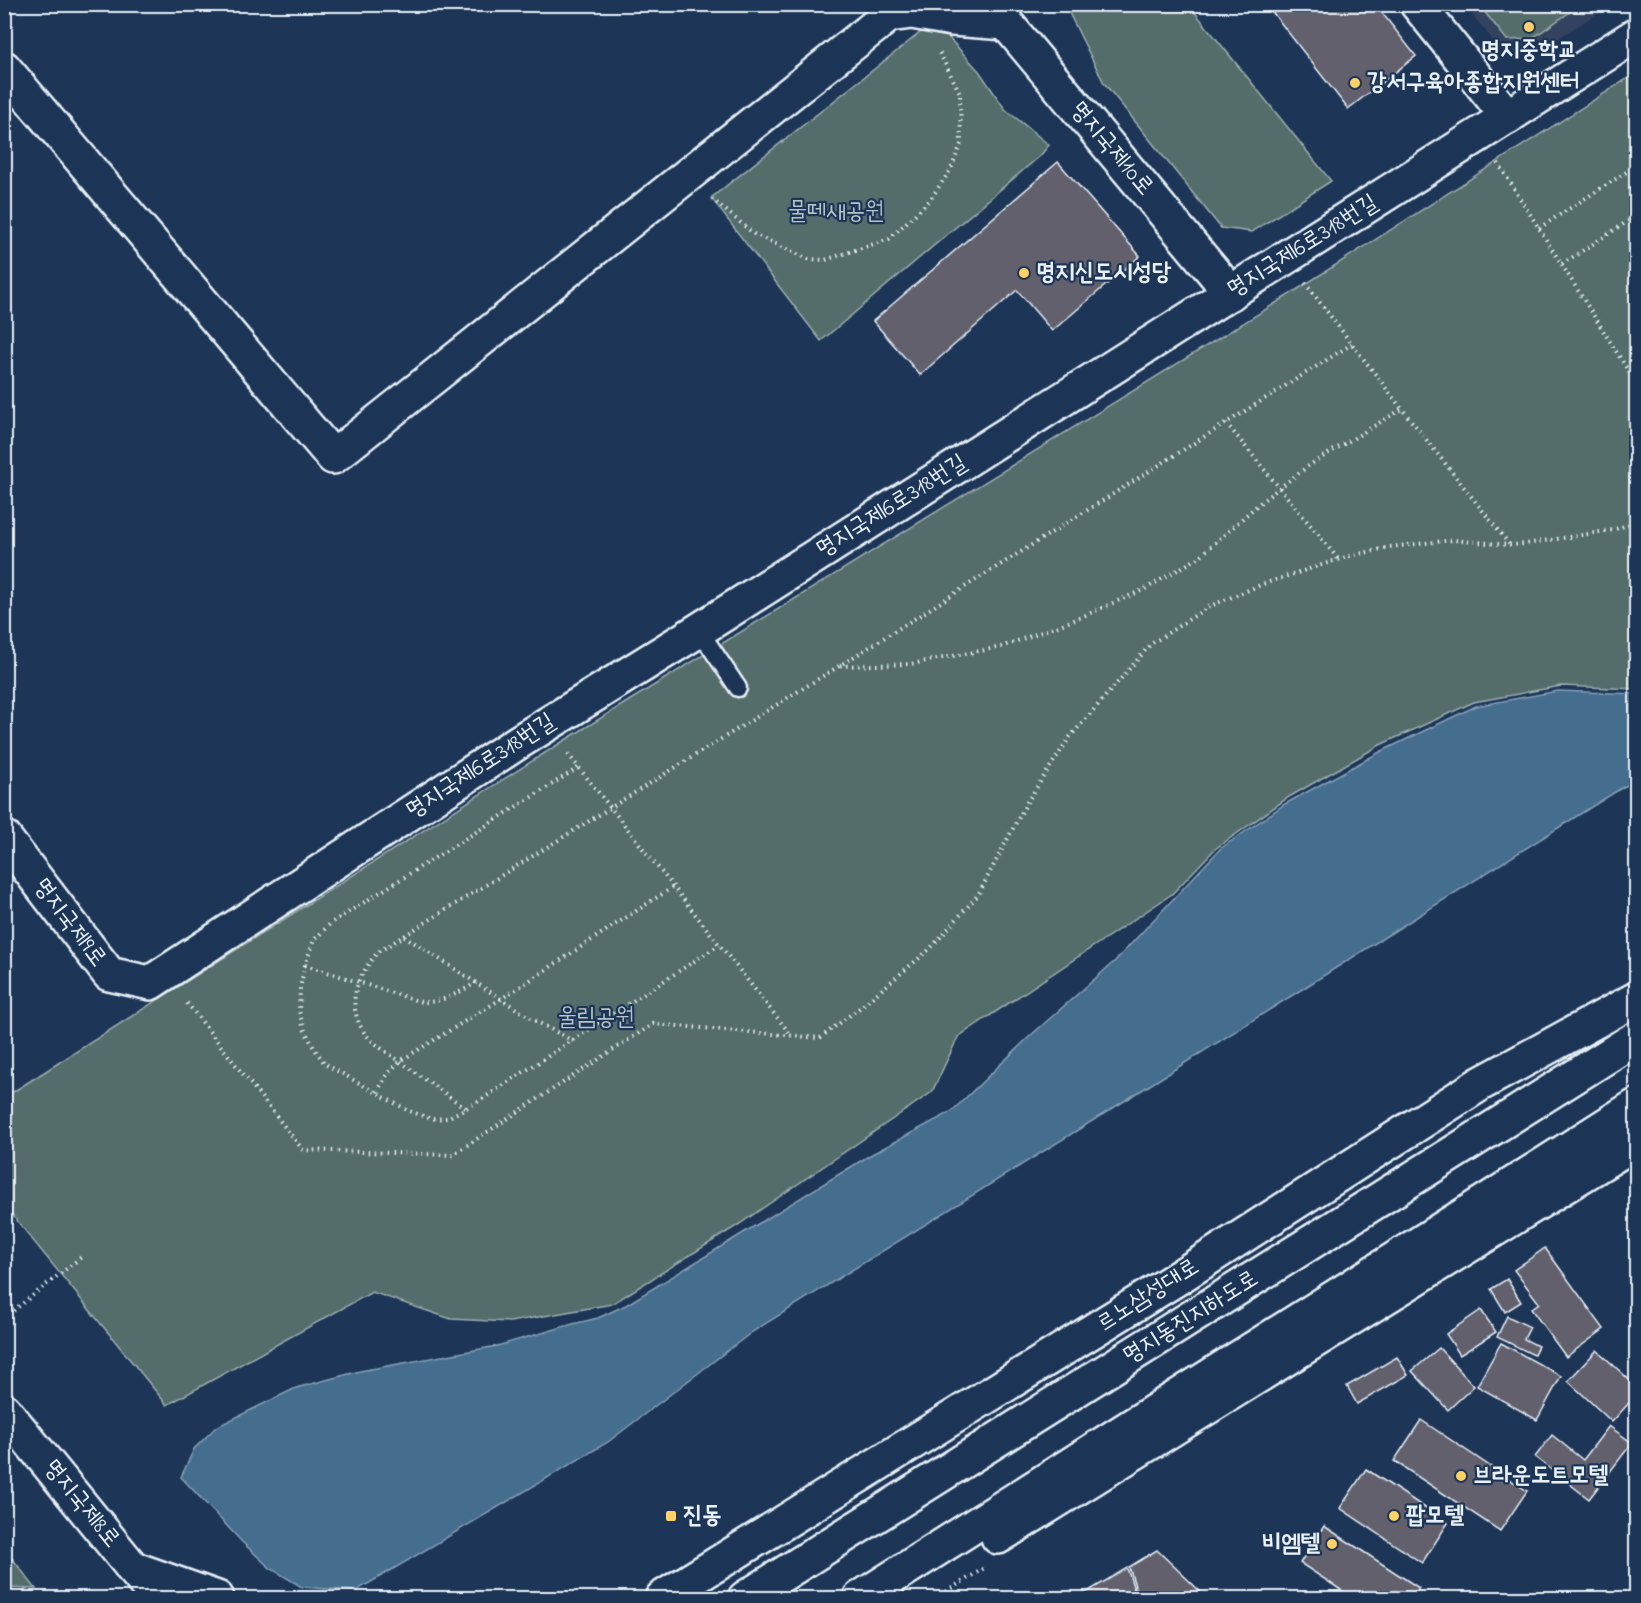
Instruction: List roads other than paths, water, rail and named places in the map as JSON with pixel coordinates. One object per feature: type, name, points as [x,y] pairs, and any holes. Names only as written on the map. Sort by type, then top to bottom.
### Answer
[{"type":"main road","points":[[1417,4],[1508,117]]},
{"type":"main road","points":[[4,68],[333,457],[889,10],[952,19],[999,11]]},
{"type":"main road","name":"명지국제10로","points":[[999,11],[1231,293]]},
{"type":"main road","name":"명지국제6로318번길","points":[[150,983],[517,742],[699,630],[1636,35]]},
{"type":"main road","name":"명지국제9로","points":[[4,837],[109,974],[150,983]]},
{"type":"main road","name":"르노삼성대로","points":[[662,1599],[1176,1279],[1480,1084],[1636,999]]},
{"type":"main road","name":"명지동진지하도로","points":[[745,1599],[1636,1038]]},
{"type":"main road","points":[[860,1599],[1636,1106]]},
{"type":"main road","points":[[900,1599],[1636,1142]]},
{"type":"main road","name":"명지국제8로","points":[[4,1410],[134,1583],[157,1599]]},
{"type":"main road","points":[[134,1583],[217,1599]]},
{"type":"lane","points":[[699,630],[738,688]]},
{"type":"place","name":"명지중학교","points":[[1529,27]]},
{"type":"place","name":"강서구육아종합지원센터","points":[[1355,83]]},
{"type":"place","name":"명지신도시성당","points":[[1024,273]]},
{"type":"place","name":"브라운도트모텔","points":[[1461,1476]]},
{"type":"place","name":"진동","points":[[671,1516]]},
{"type":"place","name":"팝모텔","points":[[1394,1516]]},
{"type":"place","name":"비엠텔","points":[[1332,1544]]},
{"type":"park label","name":"물떼새공원","points":[[836,212]]},
{"type":"park label","name":"울림공원","points":[[596,1018]]}]
